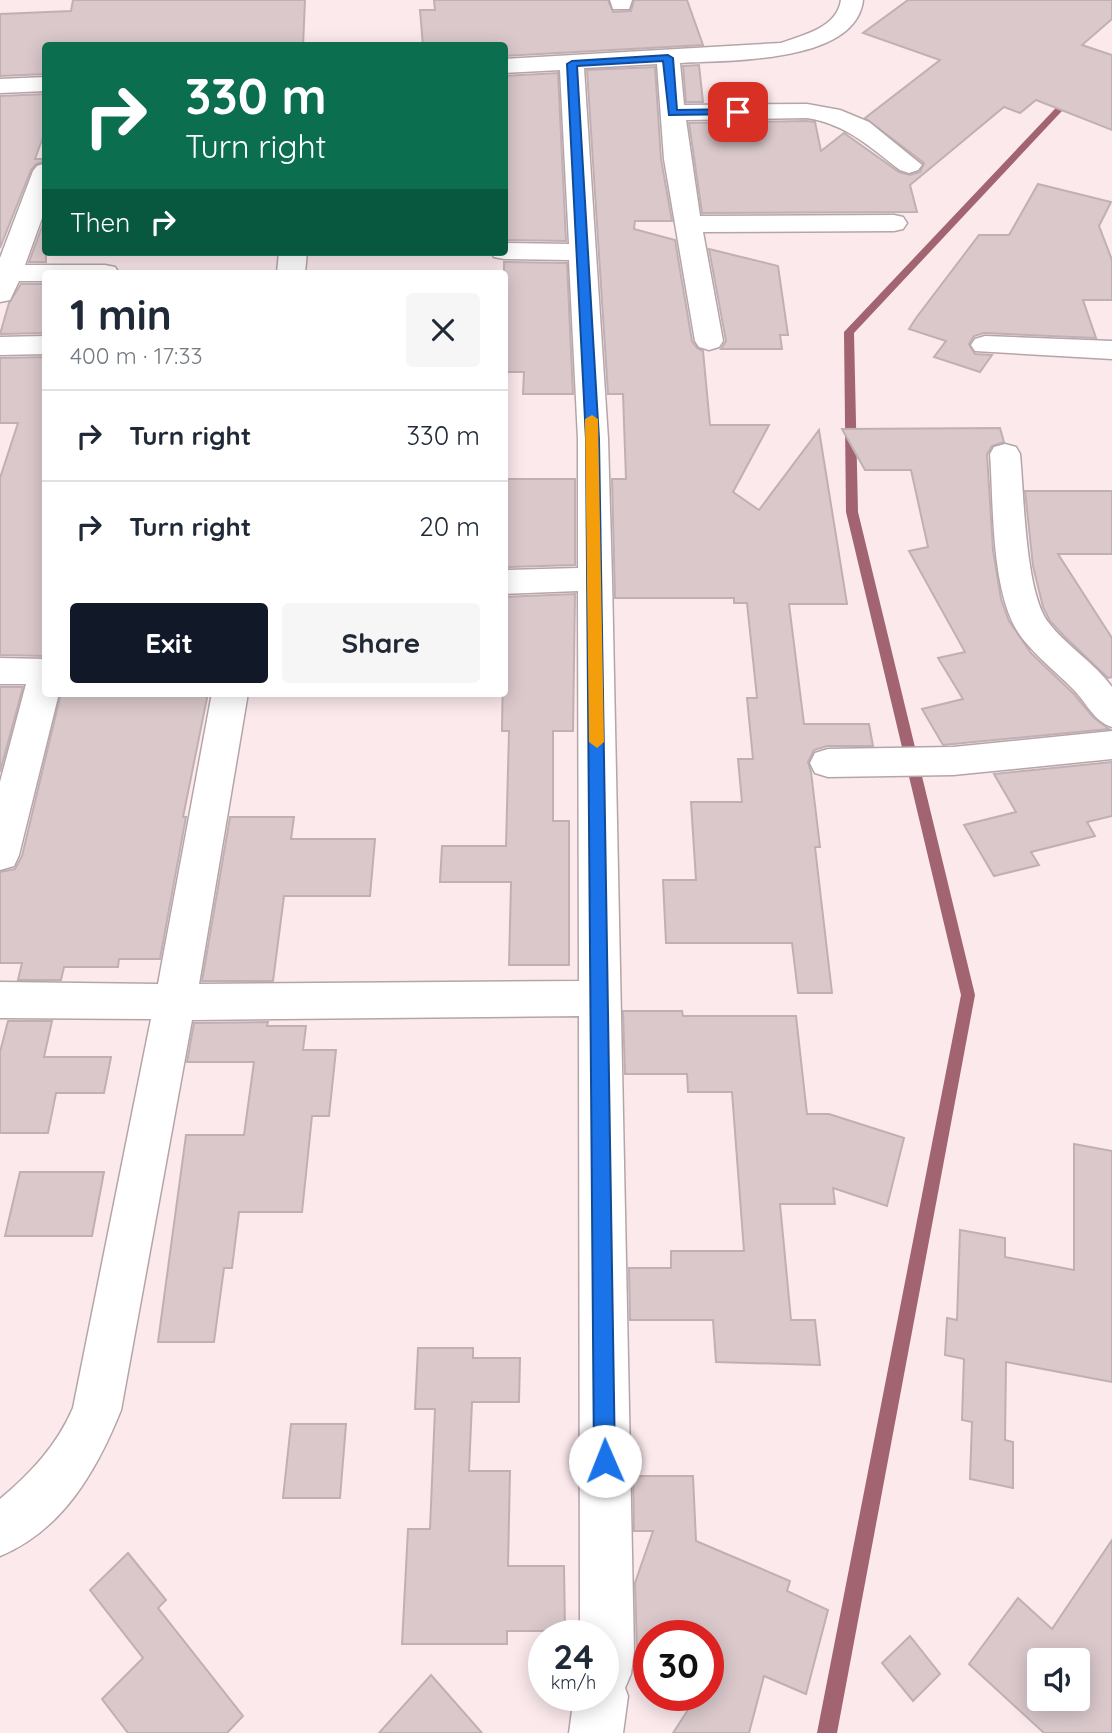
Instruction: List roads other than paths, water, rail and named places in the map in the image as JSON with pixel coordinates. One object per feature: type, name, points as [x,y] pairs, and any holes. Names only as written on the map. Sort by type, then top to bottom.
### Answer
[{"type":"street","points":[[508,66],[784,50],[832,32],[851,8],[852,0]]},
{"type":"street","points":[[668,58],[677,159],[709,341]]},
{"type":"street","points":[[572,64],[593,439],[607,1620]]},
{"type":"street","points":[[0,86],[42,84]]},
{"type":"street","points":[[673,113],[807,111],[829,115],[859,127],[909,165]]},
{"type":"street","points":[[42,182],[4,284],[42,280]]},
{"type":"street","points":[[688,224],[894,223]]},
{"type":"street","points":[[508,251],[582,252]]},
{"type":"street","points":[[0,345],[42,345]]},
{"type":"street","points":[[985,345],[1112,350]]},
{"type":"street","points":[[1005,454],[1016,580],[1023,604],[1034,629],[1093,687],[1112,714]]},
{"type":"street","points":[[508,582],[595,579]]},
{"type":"street","points":[[0,671],[42,672]]},
{"type":"street","points":[[0,855],[42,688]]},
{"type":"street","points":[[0,1531],[27,1510],[67,1470],[83,1444],[97,1410],[175,1002],[229,697]]},
{"type":"street","points":[[828,762],[865,764],[953,761],[1112,745]]},
{"type":"street","points":[[0,1000],[175,1002],[600,998]]},
{"type":"street","points":[[596,1733],[599,1711]]},
{"type":"waterway","points":[[827,1733],[968,995],[852,512],[849,332],[1072,96]]}]
